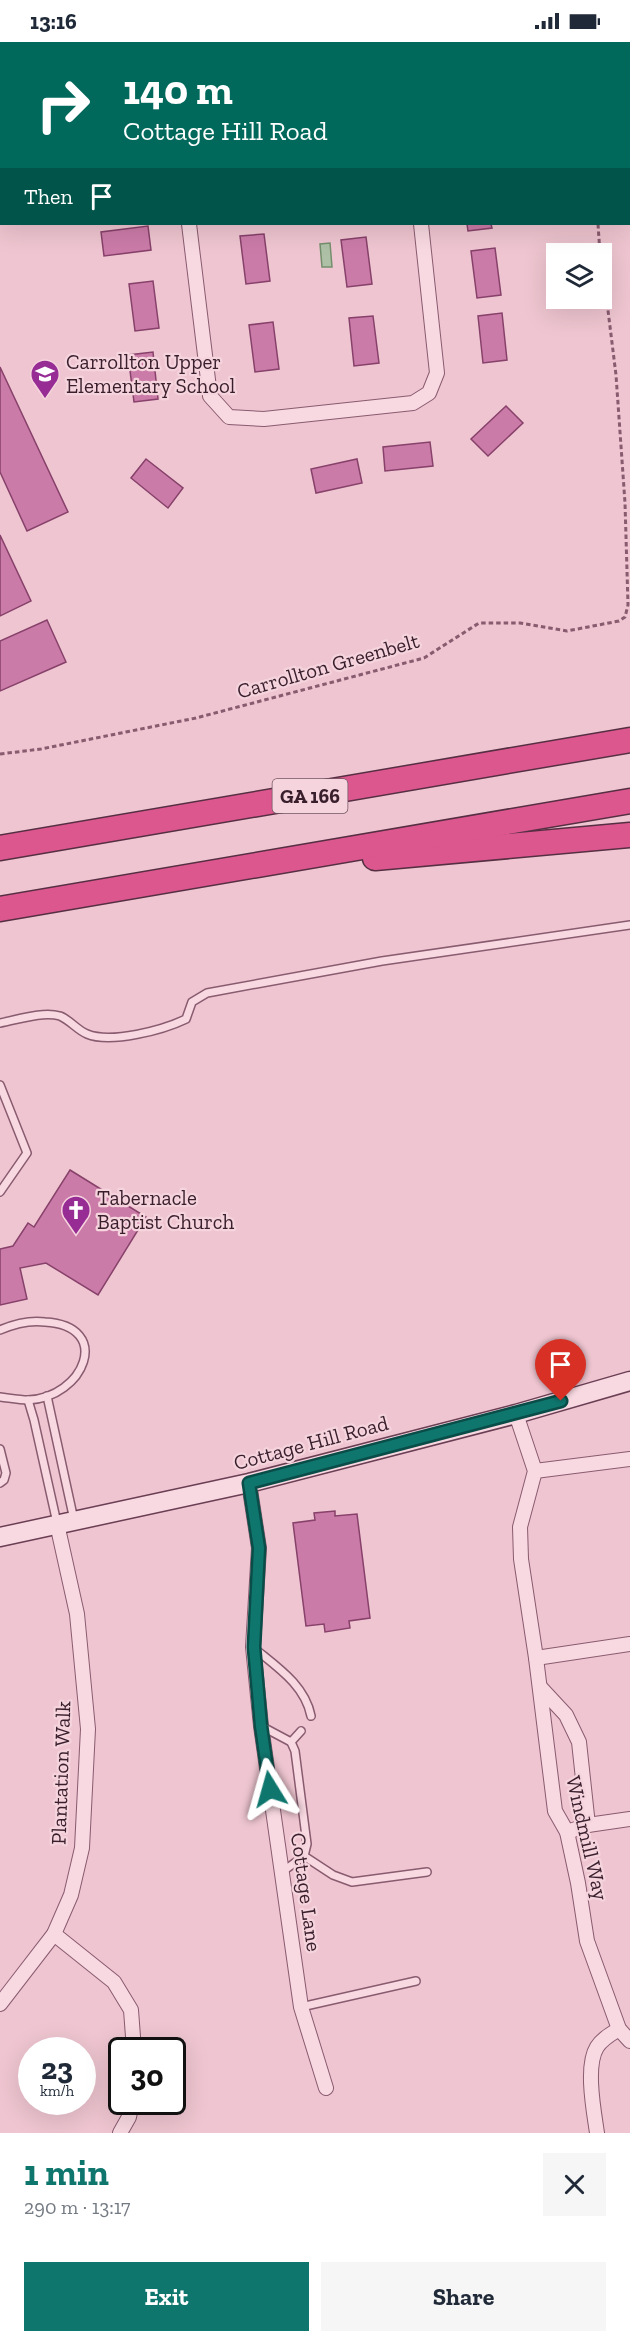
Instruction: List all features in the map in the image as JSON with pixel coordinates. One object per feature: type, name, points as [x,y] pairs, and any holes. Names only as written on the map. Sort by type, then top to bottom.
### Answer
[{"type":"highway","points":[[538,756],[630,724]]},
{"type":"highway","name":"GA 166","points":[[0,848],[333,793],[630,740]]},
{"type":"highway","points":[[0,909],[630,801]]},
{"type":"highway","points":[[264,863],[405,856],[630,835]]},
{"type":"street","points":[[189,225],[210,396],[229,417],[264,418],[413,403],[429,393],[436,373],[421,225]]},
{"type":"street","name":"Cottage Hill Road","points":[[0,1537],[249,1483],[516,1414],[630,1381]]},
{"type":"street","points":[[516,1414],[535,1471],[630,1459]]},
{"type":"street","name":"Windmill Way","points":[[535,1471],[520,1527],[521,1559],[555,1811],[567,1832],[587,1941],[619,2029],[630,2040]]},
{"type":"street","name":"Cottage Lane","points":[[249,1483],[259,1548],[254,1647],[261,1726],[301,2007],[326,2088]]},
{"type":"street","name":"Plantation Walk","points":[[0,2004],[54,1934],[70,1895],[82,1848],[88,1729],[66,1522]]},
{"type":"street","points":[[536,1658],[630,1644]]},
{"type":"street","name":"Windmill Way","points":[[540,1687],[566,1715],[579,1742],[588,1825]]},
{"type":"street","points":[[567,1832],[588,1825],[630,1820]]},
{"type":"street","points":[[54,1934],[114,1982],[131,2010],[133,2037]]},
{"type":"street","points":[[597,2133],[590,2079],[596,2048],[607,2036],[619,2029]]},
{"type":"street","points":[[120,2133],[129,2115]]},
{"type":"lane","points":[[0,1023],[44,1016],[60,1017],[87,1034],[114,1038],[172,1026],[186,1019],[192,1002],[207,993],[382,961],[630,925]]},
{"type":"lane","points":[[0,1085],[27,1153],[0,1192]]},
{"type":"lane","points":[[0,1330],[35,1321],[61,1323],[77,1332],[83,1343],[84,1354],[83,1367],[63,1390],[28,1400],[0,1397]]},
{"type":"lane","points":[[47,1396],[66,1522]]},
{"type":"lane","points":[[28,1400],[66,1522]]},
{"type":"lane","points":[[0,1449],[6,1473],[4,1480],[0,1483]]},
{"type":"lane","points":[[254,1647],[290,1677],[309,1708],[310,1716]]},
{"type":"lane","points":[[261,1726],[291,1742],[296,1751],[307,1844],[304,1856],[282,1873]]},
{"type":"lane","points":[[291,1742],[301,1731]]},
{"type":"lane","points":[[304,1856],[333,1875],[352,1882],[427,1872]]},
{"type":"lane","points":[[301,2007],[416,1981]]},
{"type":"path","points":[[598,225],[599,243]]},
{"type":"path","points":[[608,309],[616,375],[625,503],[627,605],[625,617],[630,620]]},
{"type":"path","name":"Carrollton Greenbelt","points":[[0,754],[41,749],[196,718],[424,658],[479,623],[520,623],[567,631],[619,621],[625,617]]},
{"type":"shaded area","points":[[330,243],[332,267],[322,267],[320,244]]},
{"type":"building","points":[[467,225],[491,225],[492,228],[468,231]]},
{"type":"building","points":[[148,226],[151,250],[104,256],[101,232]]},
{"type":"building","points":[[264,234],[270,281],[246,284],[240,236]]},
{"type":"building","points":[[366,237],[372,284],[347,287],[341,240]]},
{"type":"building","points":[[495,248],[501,295],[477,298],[471,251]]},
{"type":"building","points":[[153,281],[159,328],[135,331],[129,284]]},
{"type":"building","points":[[502,313],[507,360],[483,363],[478,316]]},
{"type":"building","points":[[373,316],[379,363],[354,366],[349,318]]},
{"type":"building","points":[[273,322],[279,369],[255,372],[249,325]]},
{"type":"building","points":[[153,352],[158,399],[134,402],[128,355]]},
{"type":"building","points":[[0,367],[68,512],[27,531],[0,472]]},
{"type":"building","points":[[506,406],[523,423],[488,456],[471,439]]},
{"type":"building","points":[[430,442],[433,466],[385,471],[383,447]]},
{"type":"building","points":[[146,459],[183,488],[168,508],[131,478]]},
{"type":"building","points":[[357,459],[362,483],[316,493],[311,469]]},
{"type":"building","points":[[0,535],[31,601],[0,616]]},
{"type":"building","points":[[47,620],[66,662],[0,691],[0,641]]},
{"type":"building","name":"Tabernacle Baptist Church","points":[[70,1170],[146,1217],[98,1295],[46,1263],[20,1268],[27,1299],[0,1305],[0,1249],[13,1246],[28,1223],[34,1227]]},
{"type":"building","points":[[335,1511],[335,1516],[357,1514],[370,1618],[349,1621],[350,1628],[325,1632],[324,1624],[306,1626],[293,1523],[315,1520],[314,1513]]},
{"type":"place","name":"Carrollton Upper Elementary School","points":[[45,400]]},
{"type":"place","name":"Tabernacle Baptist Church","points":[[76,1236]]},
{"type":"route","points":[[270,1789],[261,1726],[254,1647],[259,1548],[249,1483],[561,1401]]}]
